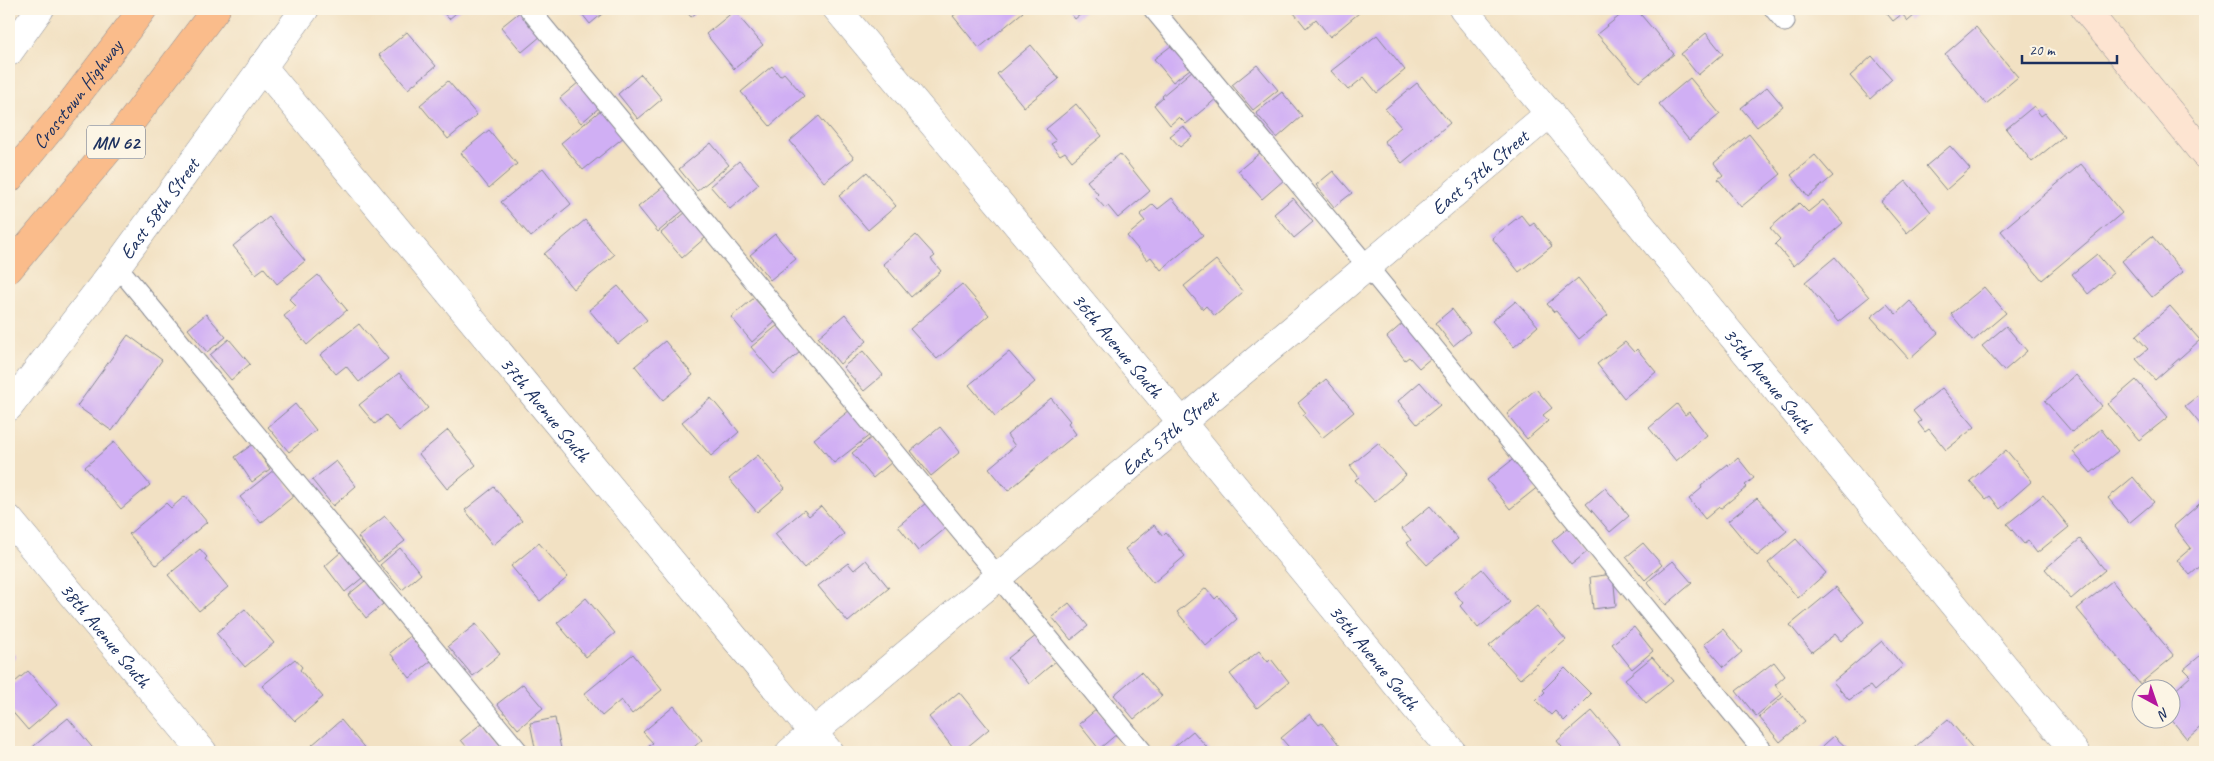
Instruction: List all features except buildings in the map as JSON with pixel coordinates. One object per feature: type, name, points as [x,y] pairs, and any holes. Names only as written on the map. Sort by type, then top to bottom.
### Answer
[{"type":"highway","points":[[65,112],[132,9]]},
{"type":"highway","name":"Crosstown Highway","points":[[9,179],[65,112],[142,9]]},
{"type":"highway","name":"MN 62","points":[[9,269],[122,134],[216,9]]},
{"type":"street","points":[[9,52],[40,9]]},
{"type":"street","name":"East 58th Street","points":[[9,407],[117,266],[305,9]]},
{"type":"street","name":"36th Avenue South","points":[[837,9],[1182,422],[1452,752]]},
{"type":"street","name":"35th Avenue South","points":[[1463,9],[2075,752]]},
{"type":"street","points":[[2084,9],[2205,155]]},
{"type":"street","name":"37th Avenue South","points":[[262,66],[821,743]]},
{"type":"street","name":"East 57th Street","points":[[790,752],[821,743],[998,576],[1550,113]]},
{"type":"street","name":"38th Avenue South","points":[[9,519],[203,752]]},
{"type":"lane","points":[[529,9],[1143,752]]},
{"type":"lane","points":[[1154,9],[1368,267],[1764,752]]},
{"type":"lane","points":[[117,266],[519,752]]}]
